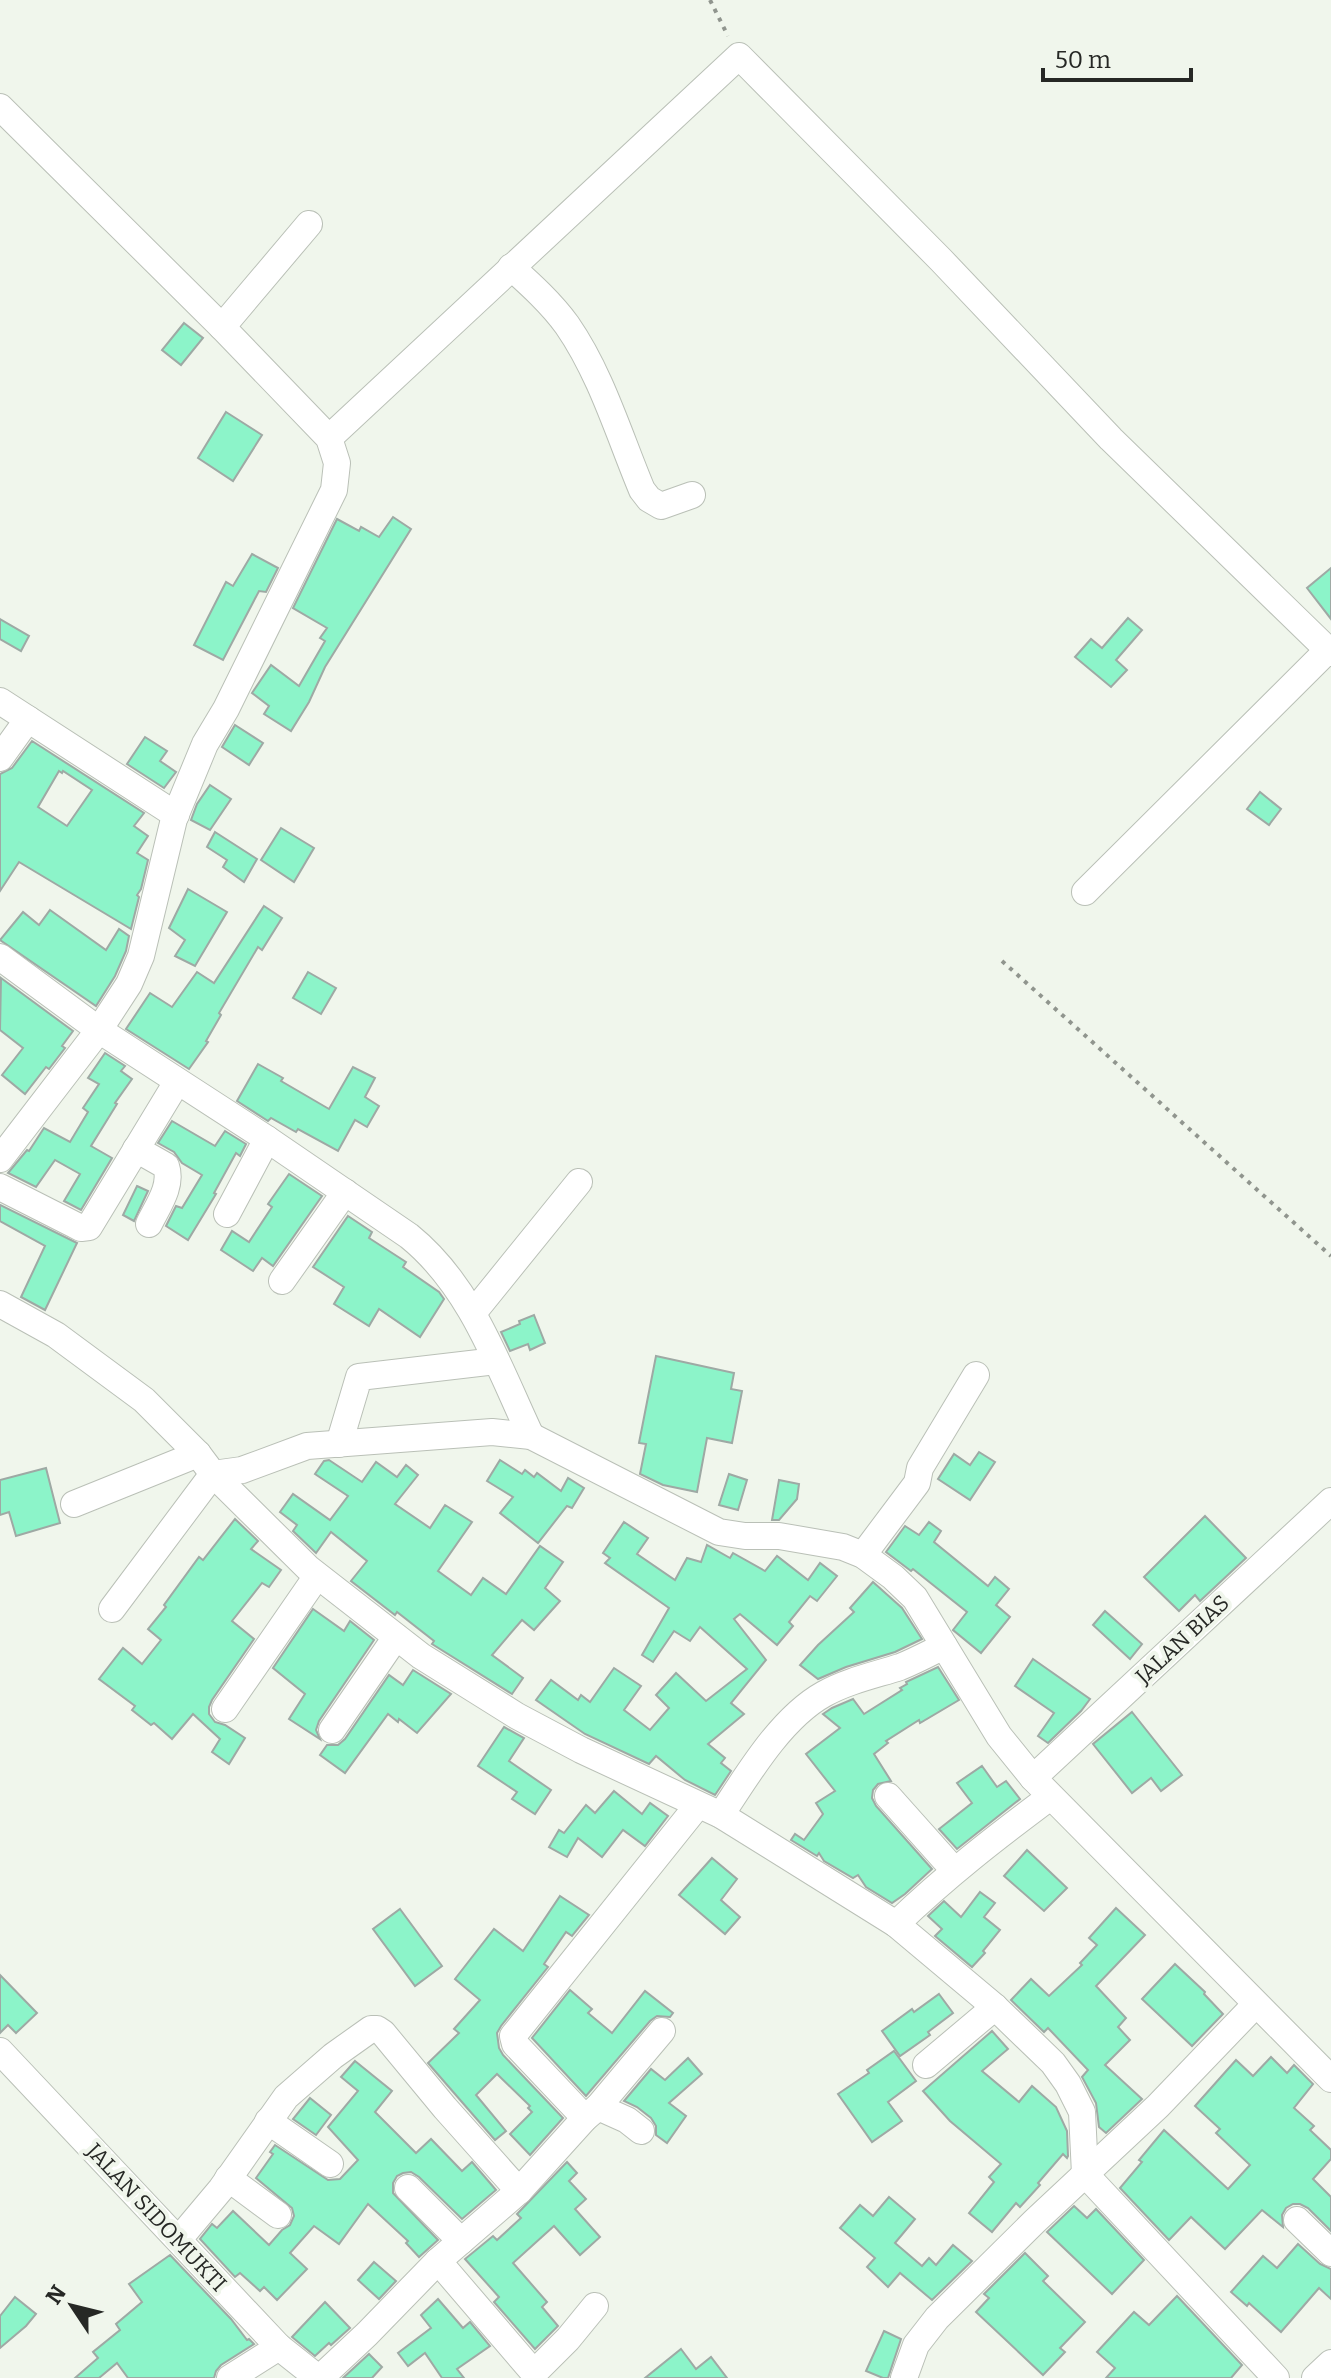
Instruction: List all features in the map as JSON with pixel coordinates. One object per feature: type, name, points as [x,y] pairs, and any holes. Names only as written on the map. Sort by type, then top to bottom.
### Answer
[{"type":"street","points":[[329,438],[739,56],[941,260],[1111,439],[1329,652],[1085,892]]},
{"type":"street","points":[[0,107],[329,438],[337,463],[334,490],[233,697],[205,744],[176,815],[141,956],[129,984],[99,1030],[0,1159]]},
{"type":"street","points":[[222,327],[309,224]]},
{"type":"street","points":[[511,267],[541,294],[588,360],[642,490],[649,499],[661,506],[692,495]]},
{"type":"street","points":[[0,701],[176,815]]},
{"type":"street","points":[[0,758],[28,719]]},
{"type":"street","points":[[0,957],[99,1030],[267,1139],[427,1251],[473,1313],[531,1436]]},
{"type":"street","points":[[0,1187],[81,1228],[89,1227],[177,1082]]},
{"type":"street","points":[[227,1214],[267,1139]]},
{"type":"street","points":[[136,1149],[166,1166],[168,1172],[167,1184],[149,1224]]},
{"type":"street","points":[[473,1313],[579,1182]]},
{"type":"street","points":[[282,1281],[345,1192]]},
{"type":"street","points":[[0,1304],[56,1335],[144,1400],[317,1576],[421,1656],[517,1716],[581,1750],[710,1810],[896,1924],[995,2007],[1053,2063],[1068,2084],[1082,2112],[1085,2174],[1262,2374]]},
{"type":"street","points":[[339,1444],[359,1377],[496,1361]]},
{"type":"street","points":[[863,1555],[917,1483],[922,1465],[976,1375]]},
{"type":"street","points":[[74,1504],[206,1464],[242,1470],[307,1446],[492,1432],[531,1436],[719,1532],[779,1536],[843,1547],[863,1555],[915,1598],[999,1736],[1042,1787],[1331,2079]]},
{"type":"street","points":[[112,1609],[206,1464]]},
{"type":"street","name":"JALAN BIAS","points":[[896,1924],[1042,1787],[1331,1501]]},
{"type":"street","points":[[225,1709],[317,1576]]},
{"type":"street","points":[[332,1730],[396,1637]]},
{"type":"street","points":[[641,2131],[627,2120],[592,2112],[515,2044],[513,2036],[710,1810],[801,1712],[823,1695],[842,1686],[913,1661],[944,1646]]},
{"type":"street","points":[[888,1796],[954,1870]]},
{"type":"street","points":[[904,2378],[916,2345],[937,2318],[1158,2106],[1256,2004]]},
{"type":"street","points":[[926,2065],[995,2007]]},
{"type":"street","points":[[179,2239],[228,2178],[286,2097],[305,2078],[371,2029],[377,2029],[519,2191]]},
{"type":"street","points":[[319,2378],[438,2261],[519,2191],[662,2031]]},
{"type":"street","name":"JALAN SIDOMUKTI","points":[[0,2051],[279,2347],[319,2378]]},
{"type":"street","points":[[268,2121],[330,2164]]},
{"type":"street","points":[[228,2178],[278,2215]]},
{"type":"street","points":[[408,2188],[461,2241]]},
{"type":"street","points":[[1297,2220],[1331,2253]]},
{"type":"street","points":[[438,2261],[532,2376],[595,2306]]},
{"type":"street","points":[[230,2378],[279,2347]]},
{"type":"street","points":[[1315,2378],[1331,2363]]},
{"type":"path","points":[[710,0],[739,56]]},
{"type":"path","points":[[1002,961],[1331,1256]]},
{"type":"building","points":[[184,323],[203,338],[181,365],[162,350]]},
{"type":"building","points":[[226,412],[262,435],[233,481],[198,458]]},
{"type":"building","points":[[393,517],[411,529],[325,667],[291,731],[264,714],[269,706],[252,693],[271,665],[299,686],[325,641],[320,638],[327,628],[293,608],[337,519],[379,537]]},
{"type":"building","points":[[252,554],[278,568],[266,592],[259,591],[223,660],[194,645],[226,582],[233,586]]},
{"type":"building","points":[[1331,568],[1331,619],[1307,588]]},
{"type":"building","points":[[1128,618],[1142,630],[1116,660],[1127,670],[1111,687],[1075,657],[1091,639],[1102,648]]},
{"type":"building","points":[[0,619],[29,636],[21,651],[0,639]]},
{"type":"building","points":[[235,725],[263,743],[249,765],[222,747]]},
{"type":"building","points":[[145,737],[167,751],[160,761],[176,772],[164,788],[127,764]]},
{"type":"building","points":[[32,741],[144,813],[134,826],[148,836],[137,853],[148,860],[131,929],[19,862],[0,891],[0,774],[12,768]],"holes":[[[59,771],[92,790],[67,826],[38,807]]]},
{"type":"building","points":[[210,785],[231,799],[210,830],[191,820]]},
{"type":"building","points":[[1260,792],[1281,809],[1269,825],[1247,809]]},
{"type":"building","points":[[281,828],[314,848],[294,882],[261,860]]},
{"type":"building","points":[[215,832],[257,859],[244,882],[223,867],[227,860],[207,847]]},
{"type":"building","points":[[188,889],[227,912],[195,966],[175,956],[185,940],[169,928]]},
{"type":"building","points":[[264,906],[282,918],[262,950],[258,947],[219,1013],[221,1015],[208,1042],[189,1069],[126,1029],[150,993],[172,1007],[197,972],[214,983]]},
{"type":"building","points":[[50,910],[106,950],[119,929],[129,936],[115,976],[96,1006],[0,940],[23,912],[39,925]]},
{"type":"building","points":[[308,972],[336,988],[321,1014],[293,998]]},
{"type":"building","points":[[1,978],[73,1031],[49,1069],[46,1067],[25,1094],[2,1075],[23,1048],[0,1030]]},
{"type":"building","points":[[105,1053],[125,1066],[121,1071],[132,1079],[91,1146],[112,1158],[81,1210],[64,1201],[80,1174],[55,1160],[36,1187],[8,1173],[29,1151],[44,1128],[70,1142],[88,1112],[83,1108],[99,1084],[88,1078]]},
{"type":"building","points":[[258,1064],[329,1109],[353,1067],[375,1078],[365,1097],[379,1106],[367,1127],[355,1120],[338,1151],[298,1129],[296,1132],[271,1118],[268,1121],[237,1101]]},
{"type":"building","points":[[172,1121],[215,1146],[225,1131],[246,1144],[240,1156],[236,1153],[188,1240],[166,1226],[176,1206],[182,1208],[202,1175],[158,1143]]},
{"type":"building","points":[[289,1174],[322,1196],[273,1266],[262,1258],[253,1271],[221,1250],[232,1231],[249,1242],[272,1207],[268,1204]]},
{"type":"building","points":[[137,1186],[148,1191],[134,1221],[123,1215]]},
{"type":"building","points":[[0,1205],[77,1243],[45,1310],[21,1297],[45,1246],[0,1221]]},
{"type":"building","points":[[348,1216],[372,1232],[369,1238],[406,1262],[403,1267],[439,1292],[444,1299],[420,1337],[379,1309],[369,1326],[334,1304],[344,1287],[313,1267]]},
{"type":"building","points":[[534,1315],[545,1343],[530,1350],[528,1344],[510,1351],[501,1332]]},
{"type":"building","points":[[656,1356],[734,1373],[731,1389],[742,1391],[732,1443],[707,1438],[697,1492],[663,1485],[640,1474],[646,1444],[639,1443]]},
{"type":"building","points":[[979,1452],[995,1462],[970,1500],[938,1479],[954,1454],[970,1465]]},
{"type":"building","points":[[329,1460],[362,1482],[376,1462],[397,1477],[406,1465],[418,1475],[395,1504],[430,1528],[445,1505],[472,1522],[438,1571],[471,1595],[483,1578],[506,1594],[540,1546],[563,1562],[545,1588],[560,1601],[534,1630],[522,1620],[492,1655],[523,1678],[512,1694],[432,1644],[434,1641],[397,1612],[395,1615],[351,1581],[367,1561],[331,1532],[316,1553],[293,1531],[297,1525],[280,1512],[293,1494],[330,1520],[348,1496],[315,1474],[324,1461]]},
{"type":"building","points":[[500,1460],[522,1474],[525,1470],[534,1477],[537,1473],[561,1491],[568,1478],[584,1488],[572,1508],[567,1506],[538,1543],[500,1513],[513,1497],[487,1481]]},
{"type":"building","points":[[46,1468],[60,1523],[16,1536],[9,1512],[0,1515],[0,1480]]},
{"type":"building","points":[[729,1474],[747,1480],[738,1510],[719,1505]]},
{"type":"building","points":[[779,1480],[799,1484],[797,1499],[779,1520],[772,1520]]},
{"type":"building","points":[[1205,1516],[1246,1558],[1200,1601],[1195,1595],[1179,1611],[1144,1577]]},
{"type":"building","points":[[235,1519],[258,1541],[251,1549],[281,1570],[269,1587],[262,1583],[232,1621],[254,1639],[209,1707],[209,1714],[215,1722],[245,1738],[229,1764],[212,1752],[220,1739],[193,1714],[172,1739],[132,1710],[135,1706],[99,1679],[123,1648],[142,1664],[161,1640],[148,1629],[199,1557],[203,1560]]},
{"type":"building","points":[[624,1522],[648,1538],[637,1554],[675,1580],[687,1558],[701,1562],[707,1545],[730,1558],[733,1553],[765,1571],[777,1556],[808,1580],[820,1563],[837,1576],[817,1601],[810,1596],[789,1622],[793,1626],[777,1645],[740,1614],[734,1619],[766,1660],[731,1703],[744,1714],[708,1744],[725,1758],[721,1763],[731,1771],[715,1795],[685,1780],[656,1756],[649,1764],[585,1734],[536,1700],[551,1680],[578,1700],[581,1695],[590,1702],[614,1668],[641,1686],[624,1710],[650,1730],[669,1708],[656,1695],[676,1673],[706,1701],[747,1669],[700,1627],[690,1641],[674,1631],[653,1662],[642,1655],[669,1608],[605,1563],[610,1558],[603,1553]]},
{"type":"building","points":[[929,1522],[941,1531],[934,1542],[988,1586],[995,1577],[1009,1589],[996,1605],[1010,1617],[981,1653],[953,1630],[967,1612],[913,1569],[911,1571],[886,1552],[905,1526],[919,1535]]},
{"type":"building","points":[[873,1582],[902,1608],[922,1639],[895,1652],[818,1679],[800,1665],[854,1612],[850,1608]]},
{"type":"building","points":[[313,1609],[344,1631],[350,1621],[374,1640],[319,1721],[316,1730],[320,1739],[289,1719],[305,1694],[273,1668]]},
{"type":"building","points":[[1105,1611],[1142,1644],[1130,1659],[1093,1625]]},
{"type":"building","points":[[1033,1659],[1090,1699],[1048,1743],[1038,1736],[1054,1713],[1015,1686]]},
{"type":"building","points":[[938,1667],[959,1700],[920,1723],[919,1720],[886,1741],[888,1743],[874,1754],[891,1781],[878,1784],[873,1790],[872,1798],[876,1806],[932,1869],[892,1903],[866,1887],[858,1875],[853,1878],[824,1861],[819,1853],[817,1856],[791,1840],[795,1834],[804,1840],[823,1814],[816,1803],[835,1791],[806,1754],[840,1728],[823,1714],[832,1708],[853,1699],[864,1714],[902,1690],[900,1688],[906,1682]]},
{"type":"building","points":[[413,1670],[451,1694],[417,1733],[388,1714],[345,1773],[320,1755],[327,1745],[338,1745],[345,1739],[389,1675],[403,1685]]},
{"type":"building","points":[[1132,1712],[1182,1775],[1161,1791],[1151,1778],[1132,1793],[1093,1744]]},
{"type":"building","points":[[504,1727],[524,1738],[509,1761],[551,1790],[535,1814],[512,1799],[517,1792],[478,1766]]},
{"type":"building","points":[[982,1766],[997,1787],[1006,1781],[1020,1799],[957,1849],[939,1829],[972,1803],[957,1783]]},
{"type":"building","points":[[614,1791],[642,1814],[650,1803],[668,1816],[645,1846],[623,1830],[602,1857],[578,1838],[567,1857],[549,1847],[559,1830],[564,1833],[586,1805],[595,1813]]},
{"type":"building","points":[[1027,1850],[1067,1888],[1044,1911],[1004,1876]]},
{"type":"building","points":[[712,1858],[737,1879],[721,1900],[740,1917],[725,1934],[679,1895]]},
{"type":"building","points":[[980,1892],[995,1903],[984,1917],[1000,1930],[972,1967],[935,1936],[942,1929],[928,1916],[944,1901],[961,1917]]},
{"type":"building","points":[[560,1896],[589,1915],[572,1936],[566,1932],[544,1964],[548,1967],[497,2033],[503,2055],[563,2118],[530,2155],[510,2134],[532,2112],[528,2108],[530,2106],[497,2074],[476,2095],[506,2131],[495,2140],[428,2063],[459,2033],[454,2029],[480,2000],[455,1979],[494,1929],[523,1951]]},
{"type":"building","points":[[1116,1908],[1145,1935],[1096,1986],[1126,2018],[1118,2027],[1130,2040],[1105,2065],[1142,2099],[1106,2133],[1099,2127],[1096,2103],[1082,2077],[1088,2070],[1048,2028],[1044,2032],[1011,2000],[1031,1979],[1049,1996],[1082,1965],[1080,1963],[1097,1945],[1089,1938]]},
{"type":"building","points":[[400,1909],[442,1966],[415,1986],[373,1929]]},
{"type":"building","points":[[1175,1964],[1223,2014],[1192,2046],[1142,1999]]},
{"type":"building","points":[[0,1975],[37,2013],[16,2033],[8,2025],[0,2033]]},
{"type":"building","points":[[570,1990],[592,2009],[588,2013],[612,2033],[645,1991],[673,2013],[670,2017],[657,2016],[650,2021],[586,2096],[532,2038]]},
{"type":"building","points":[[939,1994],[953,2013],[928,2032],[930,2035],[900,2056],[882,2031]]},
{"type":"building","points":[[992,2031],[1008,2049],[982,2071],[1019,2102],[1032,2086],[1056,2107],[1067,2131],[1068,2156],[1063,2154],[1020,2207],[1016,2203],[992,2232],[969,2213],[994,2182],[989,2177],[1001,2164],[950,2121],[923,2091]]},
{"type":"building","points":[[894,2051],[916,2081],[888,2102],[902,2121],[872,2142],[838,2094]]},
{"type":"building","points":[[1271,2057],[1287,2073],[1294,2065],[1313,2084],[1294,2108],[1314,2126],[1310,2130],[1331,2150],[1331,2159],[1313,2179],[1331,2197],[1331,2231],[1308,2208],[1293,2204],[1282,2215],[1283,2227],[1262,2210],[1225,2249],[1191,2217],[1169,2240],[1120,2188],[1164,2130],[1228,2189],[1250,2165],[1216,2133],[1220,2129],[1195,2106],[1236,2060],[1253,2076]]},
{"type":"building","points":[[688,2058],[702,2074],[669,2103],[686,2116],[667,2143],[656,2135],[656,2126],[651,2118],[624,2101],[651,2069],[665,2080]]},
{"type":"building","points":[[355,2061],[392,2091],[375,2112],[416,2153],[431,2139],[462,2171],[472,2162],[496,2190],[462,2219],[419,2177],[411,2172],[397,2176],[393,2193],[438,2240],[419,2257],[406,2243],[408,2241],[368,2204],[339,2244],[314,2226],[290,2253],[307,2269],[277,2300],[264,2287],[260,2291],[240,2273],[235,2277],[200,2239],[212,2224],[217,2228],[233,2211],[269,2245],[290,2225],[294,2216],[292,2208],[256,2178],[273,2154],[270,2152],[275,2145],[328,2180],[340,2179],[358,2160],[328,2127],[358,2091],[341,2077]]},
{"type":"building","points":[[310,2098],[331,2115],[316,2135],[293,2119]]},
{"type":"building","points":[[567,2162],[577,2173],[569,2181],[586,2199],[575,2209],[600,2237],[580,2255],[554,2226],[513,2263],[547,2302],[542,2307],[558,2326],[535,2349],[494,2302],[499,2297],[465,2259],[493,2236],[497,2240],[521,2218],[517,2214]]},
{"type":"building","points":[[889,2197],[915,2219],[895,2243],[922,2266],[929,2258],[936,2265],[953,2245],[972,2261],[932,2300],[900,2273],[888,2287],[867,2267],[875,2258],[840,2228],[860,2205],[873,2216]]},
{"type":"building","points":[[1074,2206],[1087,2218],[1096,2209],[1144,2260],[1112,2294],[1047,2232]]},
{"type":"building","points":[[1298,2244],[1320,2264],[1331,2269],[1331,2299],[1319,2288],[1281,2332],[1249,2303],[1247,2306],[1231,2292],[1263,2256],[1277,2268]]},
{"type":"building","points":[[1025,2253],[1048,2276],[1043,2281],[1085,2322],[1060,2348],[1065,2352],[1043,2375],[976,2312],[989,2298],[984,2294]]},
{"type":"building","points":[[170,2255],[254,2344],[221,2365],[214,2378],[128,2378],[117,2363],[99,2378],[75,2378],[98,2358],[93,2352],[120,2330],[116,2324],[142,2302],[129,2284]]},
{"type":"building","points":[[374,2262],[396,2281],[379,2299],[358,2280]]},
{"type":"building","points":[[1177,2296],[1242,2365],[1231,2378],[1106,2378],[1115,2368],[1097,2352],[1134,2312],[1149,2325]]},
{"type":"building","points":[[15,2297],[36,2314],[0,2348],[0,2316]]},
{"type":"building","points":[[438,2299],[463,2328],[470,2322],[490,2346],[457,2369],[464,2378],[442,2378],[425,2353],[408,2366],[398,2353],[431,2328],[421,2315]]},
{"type":"building","points":[[325,2302],[350,2328],[315,2356],[292,2337]]},
{"type":"building","points":[[884,2331],[901,2339],[888,2378],[866,2371]]},
{"type":"building","points":[[681,2349],[696,2369],[711,2357],[727,2378],[645,2378]]},
{"type":"building","points":[[369,2354],[382,2367],[372,2378],[343,2378]]}]
